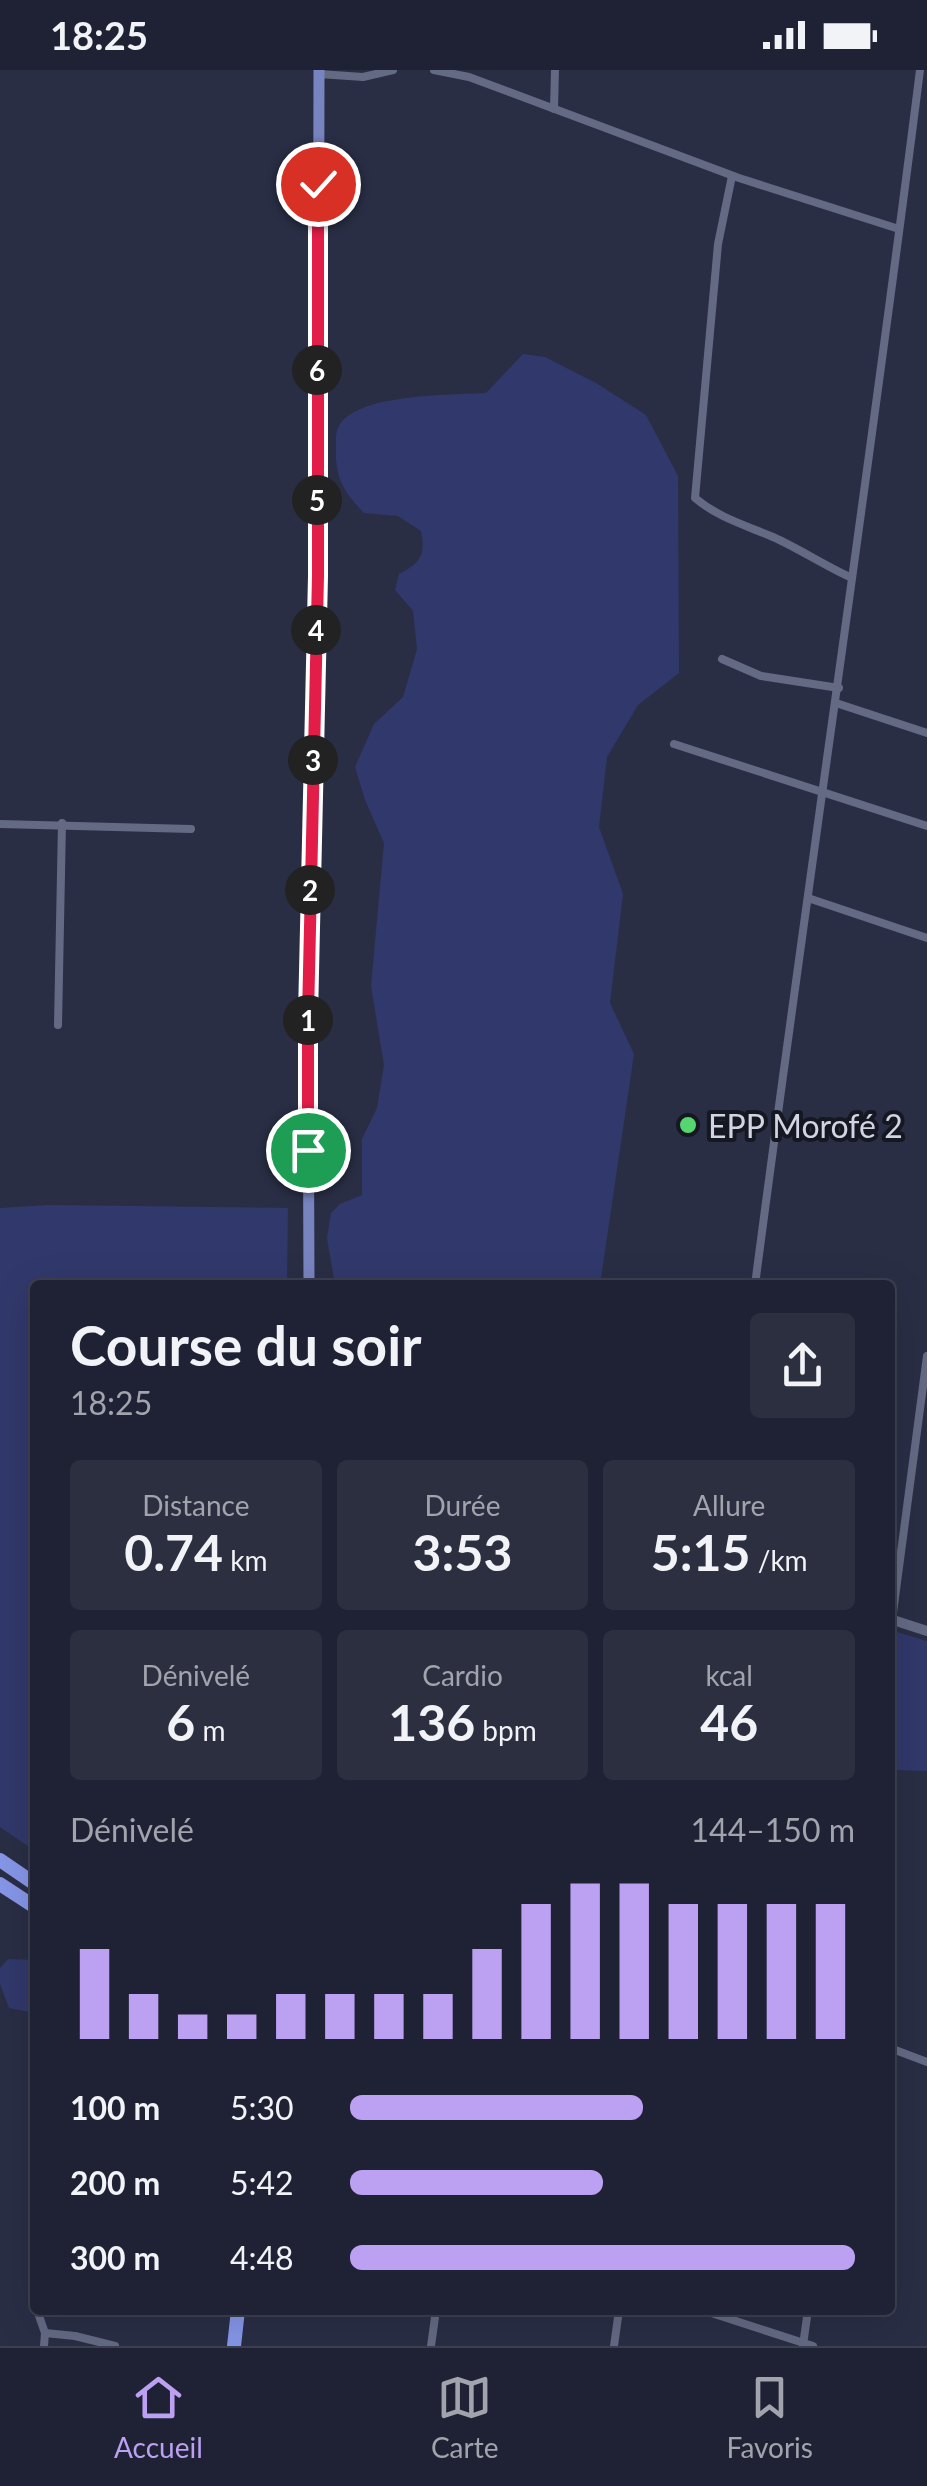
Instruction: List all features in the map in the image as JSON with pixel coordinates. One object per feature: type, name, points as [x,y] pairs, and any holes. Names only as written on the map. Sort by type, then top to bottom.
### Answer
[{"type":"highway","points":[[0,1860],[30,1881]]},
{"type":"highway","points":[[0,1884],[30,1905]]},
{"type":"highway","points":[[234,2346],[237,2315]]},
{"type":"main road","points":[[309,1280],[308,1016],[318,576],[319,72]]},
{"type":"street","points":[[319,72],[363,78],[393,70]]},
{"type":"street","points":[[434,70],[468,77],[732,176],[899,230]]},
{"type":"street","points":[[554,70],[554,109]]},
{"type":"street","points":[[756,1280],[920,70]]},
{"type":"street","points":[[914,116],[927,120]]},
{"type":"street","points":[[732,176],[718,244],[695,498],[715,515],[778,539],[852,578]]},
{"type":"street","points":[[722,659],[761,676],[839,688]]},
{"type":"street","points":[[836,703],[927,733]]},
{"type":"street","points":[[674,744],[927,826]]},
{"type":"street","points":[[58,1025],[62,823]]},
{"type":"street","points":[[0,824],[191,828]]},
{"type":"street","points":[[808,898],[927,938]]},
{"type":"street","points":[[895,1596],[922,1432],[927,1356]]},
{"type":"street","points":[[895,1621],[927,1632]]},
{"type":"street","points":[[895,2050],[927,2062]]},
{"type":"street","points":[[39,2315],[45,2333],[44,2346]]},
{"type":"street","points":[[431,2346],[435,2315]]},
{"type":"street","points":[[614,2346],[618,2315]]},
{"type":"street","points":[[717,2315],[813,2346]]},
{"type":"street","points":[[803,2344],[807,2315]]},
{"type":"street","points":[[45,2333],[115,2346]]},
{"type":"shaded area","points":[[523,354],[545,357],[646,415],[678,476],[679,673],[638,705],[607,757],[599,827],[623,894],[610,1003],[634,1054],[601,1280],[334,1280],[327,1238],[331,1213],[340,1204],[362,1195],[362,1139],[377,1108],[384,1065],[371,986],[384,843],[355,767],[374,724],[403,697],[417,649],[413,611],[395,590],[399,574],[417,562],[423,546],[421,531],[398,516],[364,513],[352,499],[337,470],[336,433],[347,417],[383,402],[486,393]]},
{"type":"shaded area","points":[[0,1208],[288,1208],[287,1280],[30,1280],[30,1848],[0,1827]]},
{"type":"shaded area","points":[[895,1631],[927,1641],[927,1771],[895,1770]]},
{"type":"shaded area","points":[[8,1959],[30,1960],[30,2012],[9,2008],[0,1984],[0,1968]]},
{"type":"place","name":"EPP Morofé 2","points":[[688,1125]]},
{"type":"route","points":[[308,1150],[318,576],[318,184]]}]
